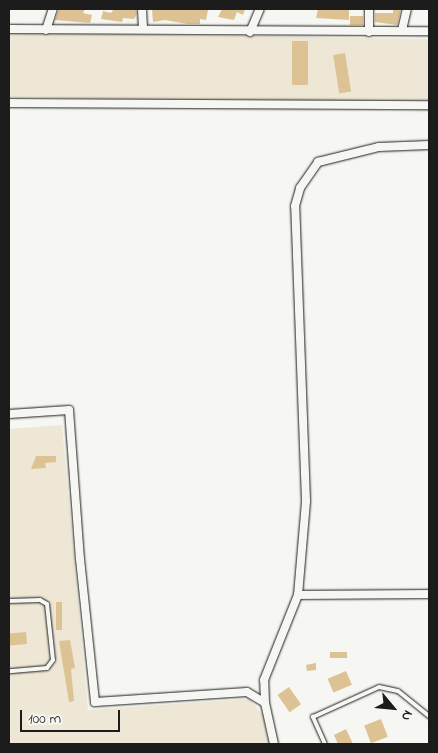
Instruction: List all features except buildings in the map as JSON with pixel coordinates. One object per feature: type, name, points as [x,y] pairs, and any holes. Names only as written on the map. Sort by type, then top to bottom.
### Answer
[{"type":"street","points":[[46,30],[53,9]]},
{"type":"street","points":[[142,9],[143,29]]},
{"type":"street","points":[[250,32],[260,9]]},
{"type":"street","points":[[369,9],[369,32]]},
{"type":"street","points":[[402,30],[407,9]]},
{"type":"street","points":[[9,29],[143,29],[250,32],[429,31]]},
{"type":"street","points":[[9,103],[429,105]]},
{"type":"street","points":[[274,744],[265,703],[264,680],[268,664],[298,596],[306,501],[295,206],[300,188],[318,162],[379,147],[429,145]]},
{"type":"street","points":[[9,414],[69,410],[80,569],[95,702],[247,692],[265,703]]},
{"type":"street","points":[[298,596],[429,594]]},
{"type":"lane","points":[[9,601],[40,600],[47,604],[53,660],[47,668],[9,671]]},
{"type":"lane","points":[[325,744],[313,717],[379,687],[398,691],[429,716]]},
{"type":"shaded area","points":[[9,32],[429,39],[428,104],[9,97]]},
{"type":"shaded area","points":[[62,425],[88,710],[249,699],[263,715],[269,744],[9,744],[9,429]]}]
